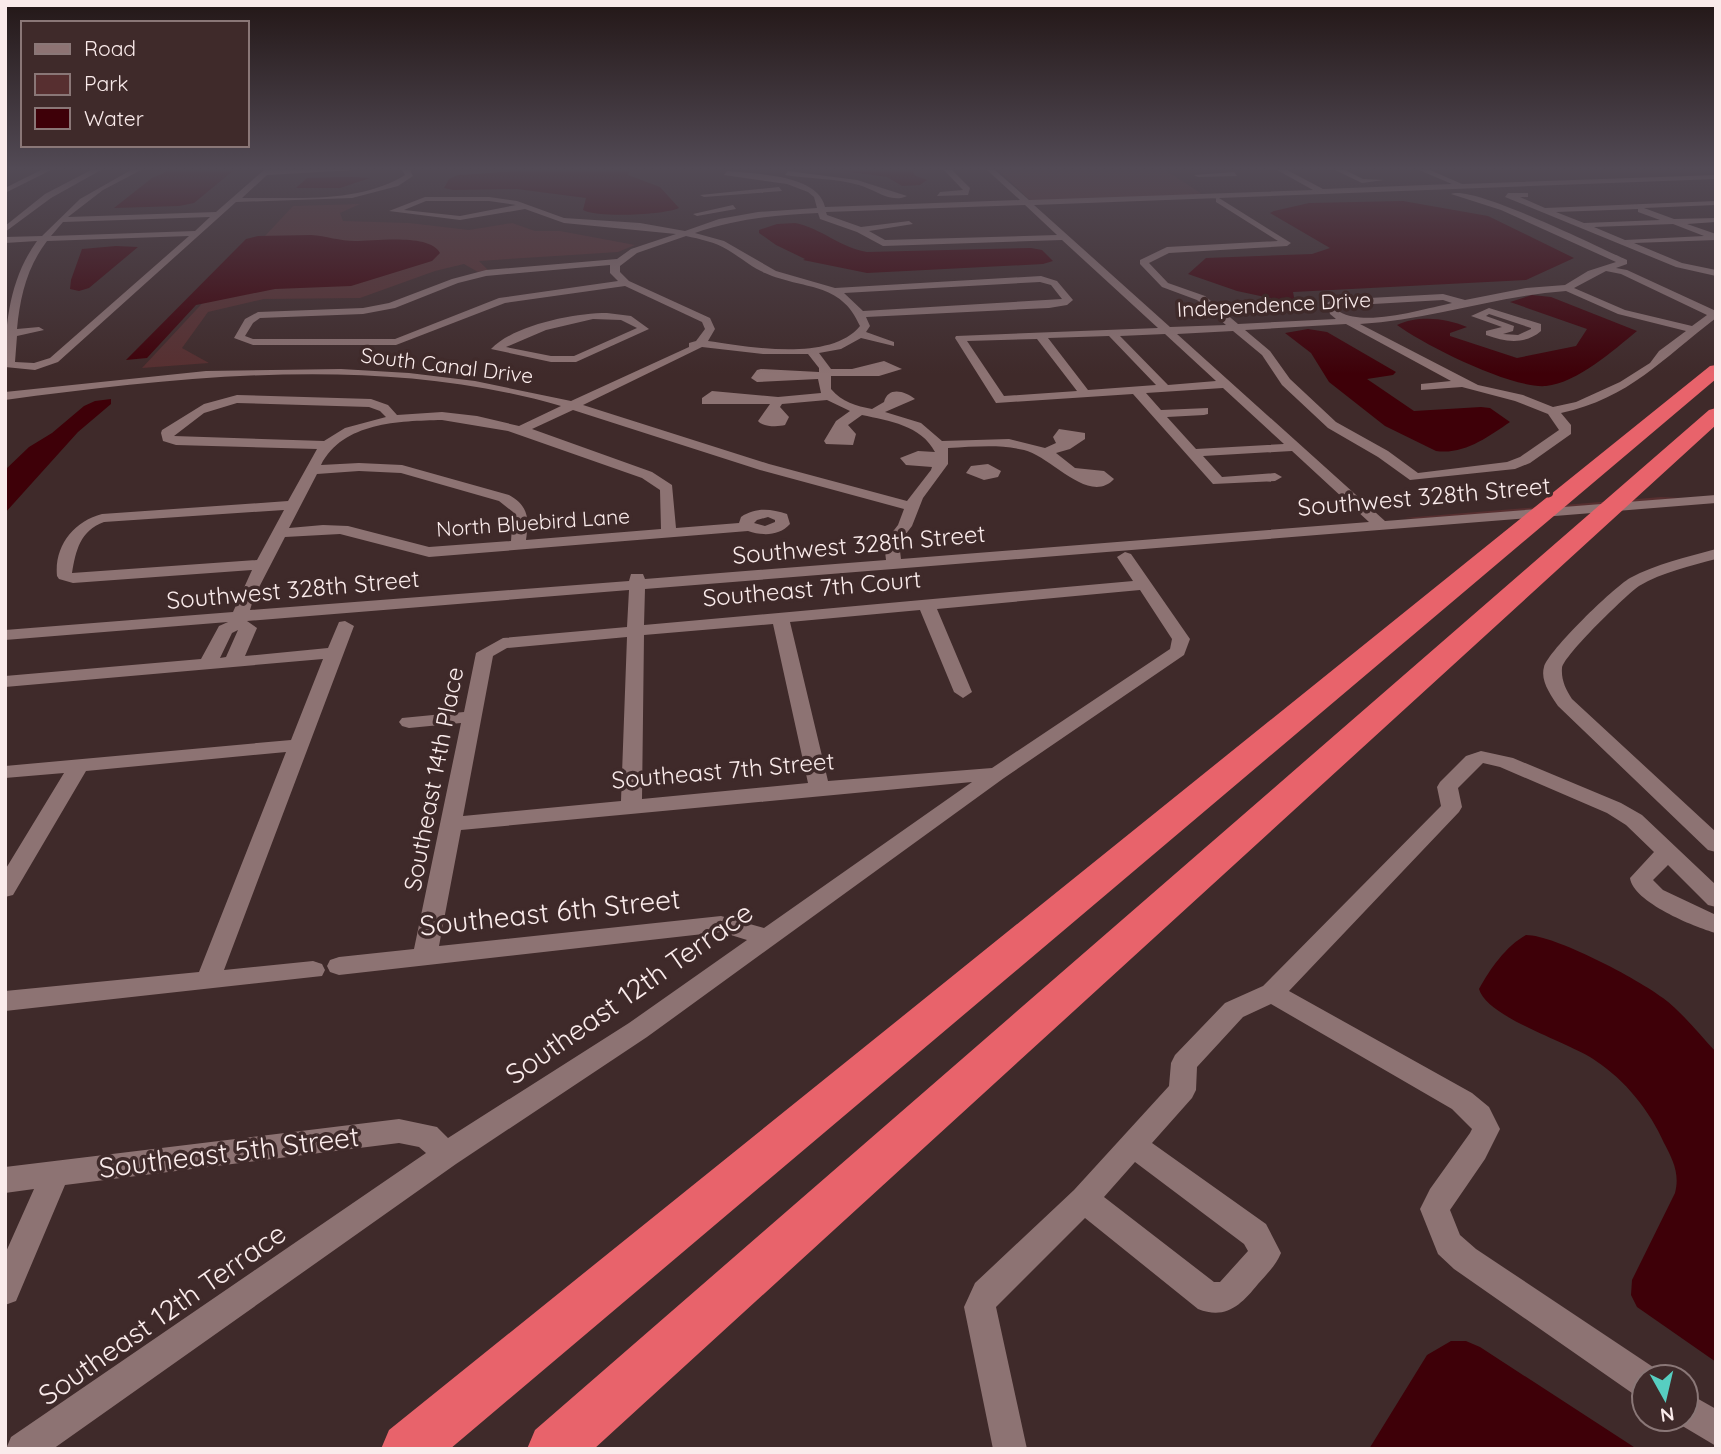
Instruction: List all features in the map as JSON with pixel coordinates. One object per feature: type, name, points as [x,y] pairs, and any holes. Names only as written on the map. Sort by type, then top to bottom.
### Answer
[{"type":"highway","points":[[408,1449],[1716,370]]},
{"type":"highway","points":[[554,1449],[1716,414]]},
{"type":"street","points":[[44,238],[26,267],[19,286],[9,365],[32,367],[54,360],[192,238]]},
{"type":"street","points":[[5,241],[49,238]]},
{"type":"street","points":[[626,283],[503,300],[396,342],[253,342],[241,340],[239,337],[251,318],[258,315],[363,311],[391,306],[486,273],[617,262],[634,251],[671,238]]},
{"type":"street","points":[[698,238],[727,245],[757,267],[837,290],[1041,279],[1054,283],[1068,301],[859,314]]},
{"type":"street","points":[[873,238],[889,243],[1037,238]]},
{"type":"street","points":[[1063,238],[1167,329],[1376,521]]},
{"type":"street","points":[[1279,238],[1287,243],[1167,250],[1143,262],[1165,285],[1201,298],[1266,353],[1286,382],[1332,425],[1383,454],[1415,477],[1510,466],[1525,460],[1566,431],[1565,425],[1552,411],[1519,398],[1484,391],[1464,383],[1335,314],[1332,303],[1443,297],[1489,311],[1536,326],[1536,331],[1527,337],[1511,340],[1490,333],[1509,329],[1508,326],[1476,316],[1489,311]]},
{"type":"street","name":"Independence Drive","points":[[1085,394],[999,400],[960,338],[1347,320],[1463,303],[1526,287],[1567,288],[1605,268],[1624,262],[1572,238]]},
{"type":"street","points":[[1612,238],[1679,265],[1716,273]]},
{"type":"street","points":[[1622,242],[1716,238]]},
{"type":"street","points":[[515,428],[693,349],[709,333],[709,323],[626,283],[615,273],[617,262]]},
{"type":"street","points":[[1552,411],[1580,405],[1624,385],[1654,365],[1662,353],[1714,314],[1624,272],[1605,268]]},
{"type":"street","points":[[1567,288],[1622,312],[1692,330]]},
{"type":"street","points":[[699,343],[766,352],[810,350],[840,344],[861,334],[865,326],[859,314],[837,290]]},
{"type":"street","points":[[653,313],[680,307]]},
{"type":"street","points":[[628,319],[644,329],[576,359],[551,359],[505,353],[498,349],[508,341],[573,318],[604,315],[628,319],[640,316]]},
{"type":"street","points":[[13,333],[39,330]]},
{"type":"street","points":[[1111,332],[1165,388]]},
{"type":"street","points":[[861,334],[890,344]]},
{"type":"street","points":[[1039,334],[1085,394],[1165,388],[1194,391],[1229,386]]},
{"type":"street","points":[[810,350],[823,363],[823,384],[830,396]]},
{"type":"street","points":[[29,387],[32,367]]},
{"type":"street","points":[[803,375],[856,372]]},
{"type":"street","name":"South Canal Drive","points":[[5,396],[156,379],[311,373],[426,379],[520,393],[567,404],[777,472],[911,506]]},
{"type":"street","points":[[1424,387],[1464,383]]},
{"type":"street","points":[[1137,391],[1218,481],[1275,477]]},
{"type":"street","points":[[747,398],[775,405],[830,396],[861,410],[914,425],[927,432],[950,463]]},
{"type":"street","points":[[326,446],[176,441],[168,438],[167,433],[203,407],[217,401],[237,398],[357,402],[384,408],[393,418]]},
{"type":"street","points":[[875,413],[890,404]]},
{"type":"street","points":[[840,424],[861,410]]},
{"type":"street","points":[[1157,414],[1204,411]]},
{"type":"street","points":[[208,664],[225,631],[240,617],[264,564],[326,446],[351,429],[393,418],[445,415],[468,417],[515,428],[661,481],[667,488],[669,534]]},
{"type":"street","points":[[894,562],[891,540],[909,519],[911,506],[950,463],[1005,443],[1046,453],[1075,472]]},
{"type":"street","points":[[1046,453],[1065,446]]},
{"type":"street","points":[[1193,453],[1296,447]]},
{"type":"street","points":[[312,470],[359,467],[402,469],[505,498],[517,503],[522,512],[518,545]]},
{"type":"street","name":"Southwest 328th Street","points":[[5,635],[1376,521],[1710,497]]},
{"type":"street","points":[[264,564],[73,578],[65,576],[77,530],[84,524],[102,518],[295,505]]},
{"type":"street","name":"North Bluebird Lane","points":[[281,533],[330,529],[349,531],[411,549],[429,551],[748,527]]},
{"type":"street","points":[[1716,554],[1668,567],[1635,582],[1621,592],[1564,650],[1553,667],[1555,686],[1570,707],[1716,845]]},
{"type":"street","name":"Southeast 12th Terrace","points":[[23,1449],[446,1155],[638,1030],[997,774],[1178,651],[1181,639],[1125,556]]},
{"type":"street","points":[[631,806],[637,582]]},
{"type":"street","name":"Southeast 7th Court","points":[[485,653],[503,643],[516,640],[1145,585]]},
{"type":"street","points":[[924,604],[932,614],[963,692]]},
{"type":"street","points":[[233,662],[248,628],[240,617]]},
{"type":"street","name":"Southwest 328th Street","points":[[5,625],[240,617]]},
{"type":"street","points":[[780,617],[819,788]]},
{"type":"street","points":[[208,980],[345,626]]},
{"type":"street","points":[[5,682],[334,653]]},
{"type":"street","name":"Southeast 14th Place","points":[[425,956],[485,653]]},
{"type":"street","points":[[408,722],[471,717]]},
{"type":"street","points":[[5,772],[299,745]]},
{"type":"street","points":[[1010,1449],[980,1307],[986,1294],[1084,1199],[1182,1090],[1184,1063],[1234,1010],[1272,993],[1452,807],[1447,786],[1473,760],[1481,757],[1506,762],[1614,808],[1634,820],[1716,899]]},
{"type":"street","points":[[5,889],[79,765]]},
{"type":"street","name":"Southeast 7th Street","points":[[453,824],[819,788],[997,774]]},
{"type":"street","points":[[1667,853],[1641,878],[1642,884],[1655,896],[1716,925]]},
{"type":"street","name":"Southeast 6th Street","points":[[339,966],[721,924],[767,937]]},
{"type":"street","points":[[5,1001],[313,970]]},
{"type":"street","points":[[1272,993],[1462,1101],[1479,1115],[1486,1129],[1481,1143],[1442,1195],[1435,1209],[1449,1244],[1487,1276],[1630,1372]]},
{"type":"street","name":"Southeast 5th Street","points":[[5,1180],[399,1130],[427,1136],[446,1155]]},
{"type":"street","points":[[1084,1199],[1209,1298],[1227,1297],[1266,1253],[1255,1234],[1132,1144]]},
{"type":"street","points":[[5,1290],[55,1174]]},
{"type":"street","points":[[1700,1418],[1716,1429]]},
{"type":"green space","points":[[263,238],[597,238],[635,245],[618,252],[479,261],[488,270],[478,272],[464,264],[435,271],[360,298],[264,299],[208,312],[182,348],[209,363],[142,368]]},
{"type":"green space","points":[[1661,497],[1682,498],[1404,518]]},
{"type":"water","points":[[766,238],[832,238],[867,252],[1031,248],[1042,250],[1053,261],[1043,264],[867,273],[803,260],[805,259]]},
{"type":"water","points":[[1313,238],[1533,238],[1574,258],[1526,280],[1293,292],[1293,303],[1237,291],[1188,274],[1206,258],[1312,254],[1330,248]]},
{"type":"water","points":[[246,239],[414,240],[434,247],[440,253],[432,261],[351,286],[275,289],[196,305],[147,358],[126,360]]},
{"type":"water","points":[[138,247],[89,288],[79,291],[70,289],[82,249]]},
{"type":"water","points":[[1532,295],[1551,297],[1637,331],[1582,372],[1558,384],[1546,386],[1512,381],[1469,364],[1397,325],[1423,319],[1450,321],[1467,327],[1450,333],[1450,336],[1517,358],[1576,346],[1587,329],[1510,302]]},
{"type":"water","points":[[1308,329],[1327,332],[1396,372],[1393,375],[1367,379],[1414,411],[1490,408],[1510,422],[1466,448],[1436,451],[1385,426],[1329,382],[1311,353],[1285,333]]},
{"type":"water","points":[[111,399],[111,404],[78,432],[5,513],[5,470],[29,447],[52,433],[84,406]]},
{"type":"water","points":[[1526,935],[1576,950],[1651,990],[1677,1010],[1716,1052],[1716,1362],[1637,1307],[1631,1295],[1632,1280],[1676,1186],[1673,1161],[1652,1119],[1627,1087],[1607,1069],[1584,1054],[1497,1010],[1485,1000],[1479,989],[1499,959]]},
{"type":"water","points":[[1451,1341],[1466,1341],[1480,1347],[1637,1449],[1369,1449],[1427,1355]]}]
